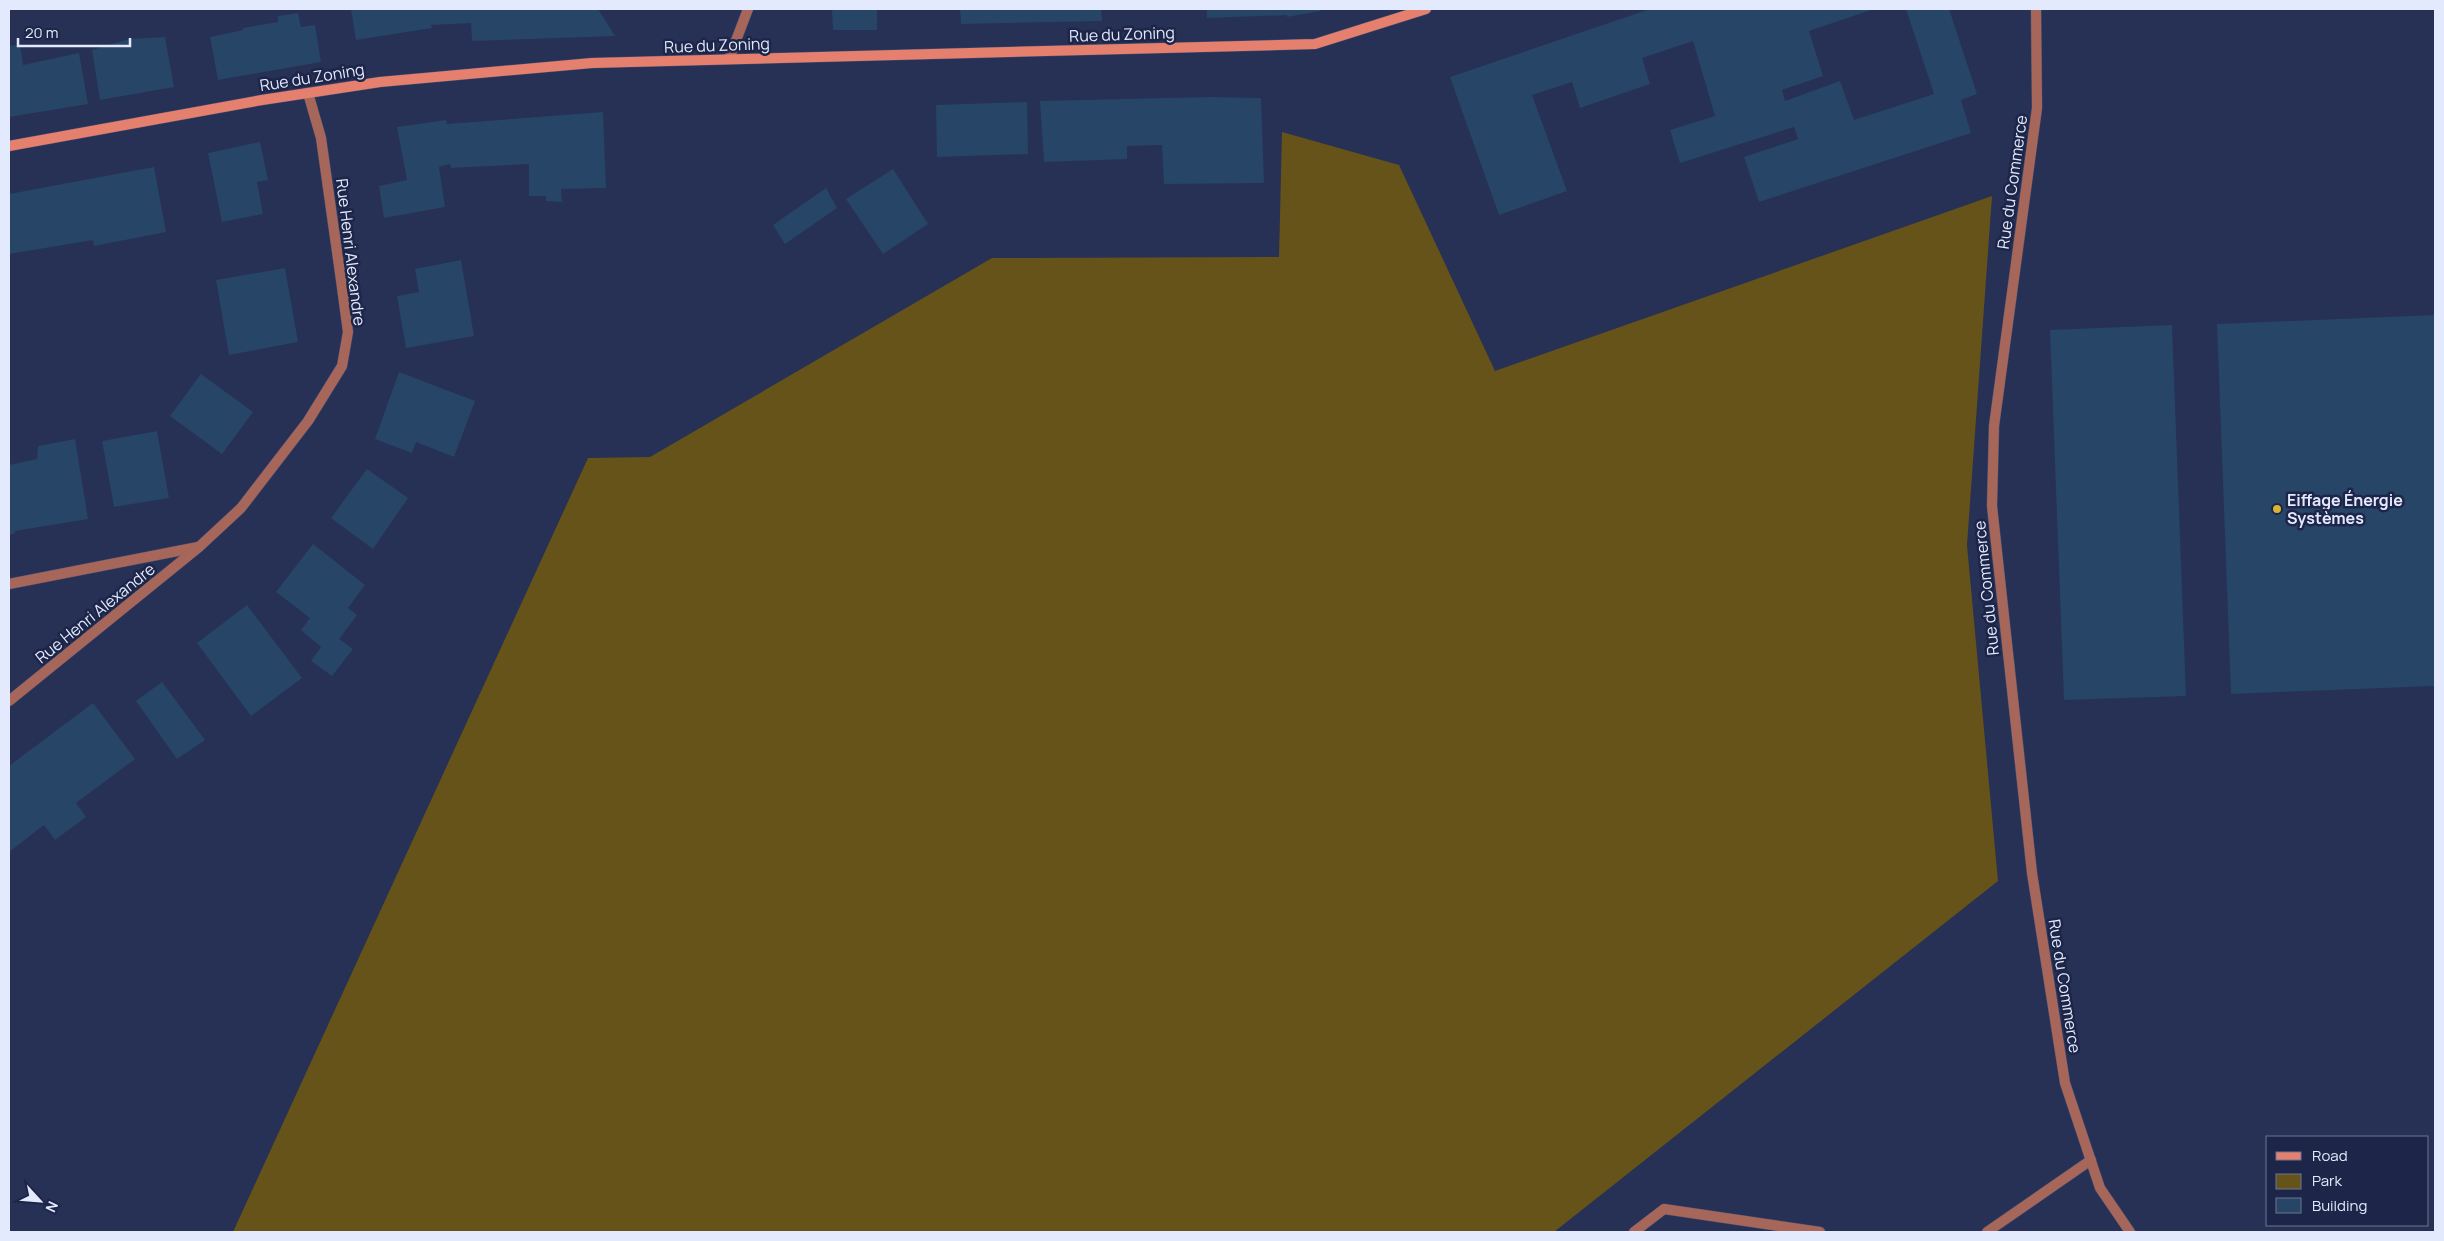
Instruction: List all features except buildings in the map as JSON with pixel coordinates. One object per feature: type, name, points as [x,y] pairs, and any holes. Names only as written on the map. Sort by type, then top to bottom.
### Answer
[{"type":"street","points":[[729,60],[748,9]]},
{"type":"street","name":"Rue du Zoning","points":[[9,146],[308,93],[416,78],[582,64],[1315,44],[1426,9]]},
{"type":"street","name":"Rue du Commerce","points":[[2036,9],[2037,108],[1994,426],[1992,506],[2032,874],[2065,1083],[2100,1188],[2130,1232]]},
{"type":"street","name":"Rue Henri Alexandre","points":[[9,701],[200,546],[241,508],[308,421],[342,366],[348,332],[321,138],[308,93]]},
{"type":"street","name":"Rue Henri Alexandre","points":[[9,584],[200,546]]},
{"type":"street","points":[[1987,1232],[2091,1160]]},
{"type":"street","points":[[1634,1232],[1664,1208],[1820,1232]]},
{"type":"green space","points":[[1282,132],[1399,165],[1495,371],[1992,196],[1967,545],[1998,881],[1554,1232],[233,1232],[588,458],[650,457],[992,258],[1279,257]]},
{"type":"place","name":"Eiffage Énergie Systèmes","points":[[2277,509]]}]
